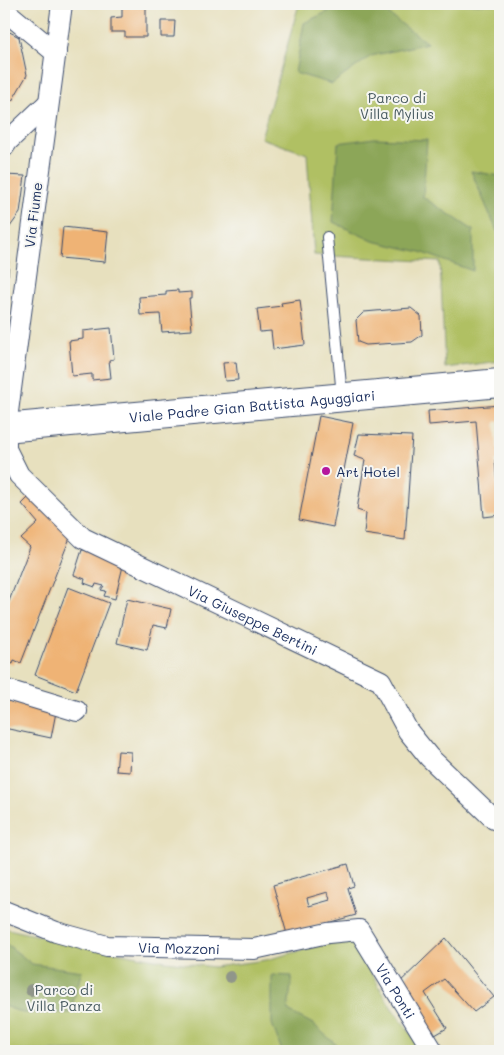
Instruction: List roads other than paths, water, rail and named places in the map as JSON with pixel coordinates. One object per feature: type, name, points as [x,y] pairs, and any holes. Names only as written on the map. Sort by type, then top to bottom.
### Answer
[{"type":"main road","name":"Viale Padre Gian Battista Aguggiari","points":[[5,427],[500,382]]},
{"type":"street","name":"Via Fiume","points":[[5,427],[62,4]]},
{"type":"street","points":[[4,10],[56,54]]},
{"type":"street","points":[[4,147],[8,140],[48,103]]},
{"type":"street","name":"Via Giuseppe Bertini","points":[[5,427],[6,449],[19,475],[83,538],[381,681],[408,731],[429,757],[494,819],[500,822]]},
{"type":"street","points":[[4,690],[77,711]]},
{"type":"street","name":"Via Mozzoni","points":[[4,911],[56,932],[107,946],[254,949],[328,933],[359,930]]},
{"type":"street","name":"Via Ponti","points":[[359,930],[433,1051]]},
{"type":"lane","points":[[327,237],[342,397]]},
{"type":"place","name":"Art Hotel","points":[[326,471]]},
{"type":"park label","name":"Parco di Villa Mylius","points":[[397,105]]},
{"type":"park label","name":"Parco di Villa Panza","points":[[64,998]]}]
